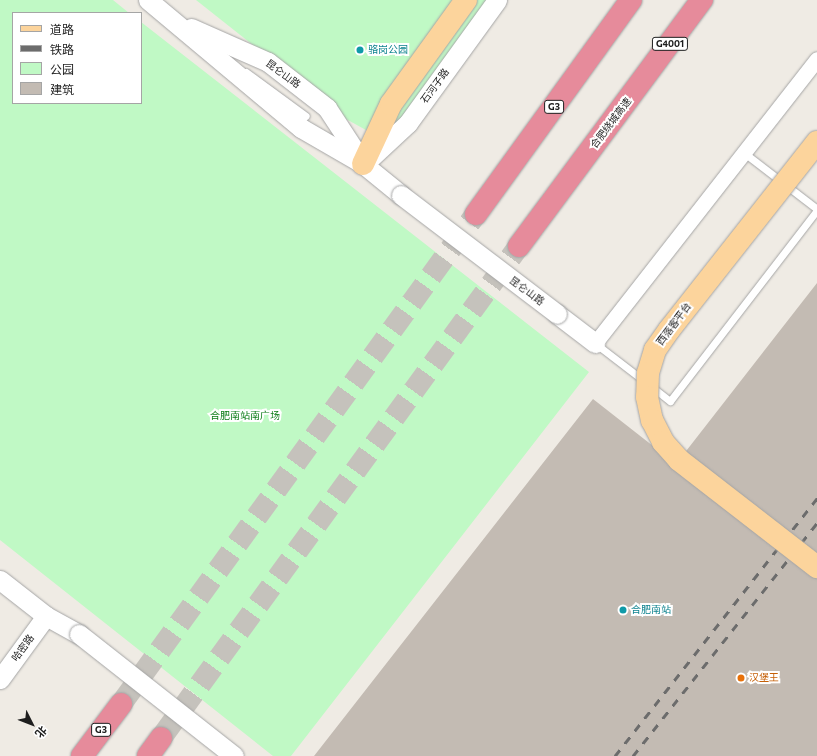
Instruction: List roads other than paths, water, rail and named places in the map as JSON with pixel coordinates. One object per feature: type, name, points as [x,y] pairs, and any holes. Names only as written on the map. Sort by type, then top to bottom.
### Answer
[{"type":"highway","name":"G3","points":[[476,214],[632,0]]},
{"type":"highway","name":"合肥绕城高速","points":[[520,246],[702,0]]},
{"type":"highway","points":[[637,88],[714,0]]},
{"type":"highway","name":"G3","points":[[82,756],[121,704]]},
{"type":"highway","points":[[148,756],[161,738]]},
{"type":"main road","points":[[364,164],[391,104],[466,0]]},
{"type":"main road","points":[[792,173],[817,132]]},
{"type":"main road","name":"西落客平台","points":[[817,142],[655,350],[648,373],[647,397],[652,420],[663,442],[679,460],[817,567]]},
{"type":"street","name":"昆仑山路","points":[[148,0],[174,20],[301,128],[364,164],[402,195],[595,343]]},
{"type":"street","name":"石河子路","points":[[364,164],[408,123],[497,0]]},
{"type":"street","name":"昆仑山路","points":[[174,20],[268,62],[327,108],[364,164]]},
{"type":"street","points":[[595,343],[742,152],[817,58]]},
{"type":"street","points":[[0,580],[46,616],[79,634],[234,756]]},
{"type":"street","name":"哈密路","points":[[0,679],[46,616]]},
{"type":"lane","points":[[213,54],[257,78],[306,116]]},
{"type":"lane","points":[[595,343],[670,401],[817,210],[742,152]]},
{"type":"tunnel","points":[[121,704],[476,214]]},
{"type":"tunnel","points":[[161,738],[519,246]]},
{"type":"railway","points":[[615,756],[817,498]]},
{"type":"railway","points":[[633,756],[817,523]]},
{"type":"place","name":"骆岗公园","points":[[360,50]]},
{"type":"place","name":"合肥南站","points":[[623,610]]},
{"type":"place","name":"汉堡王","points":[[741,678]]},
{"type":"park label","name":"合肥南站南广场","points":[[245,416]]}]
